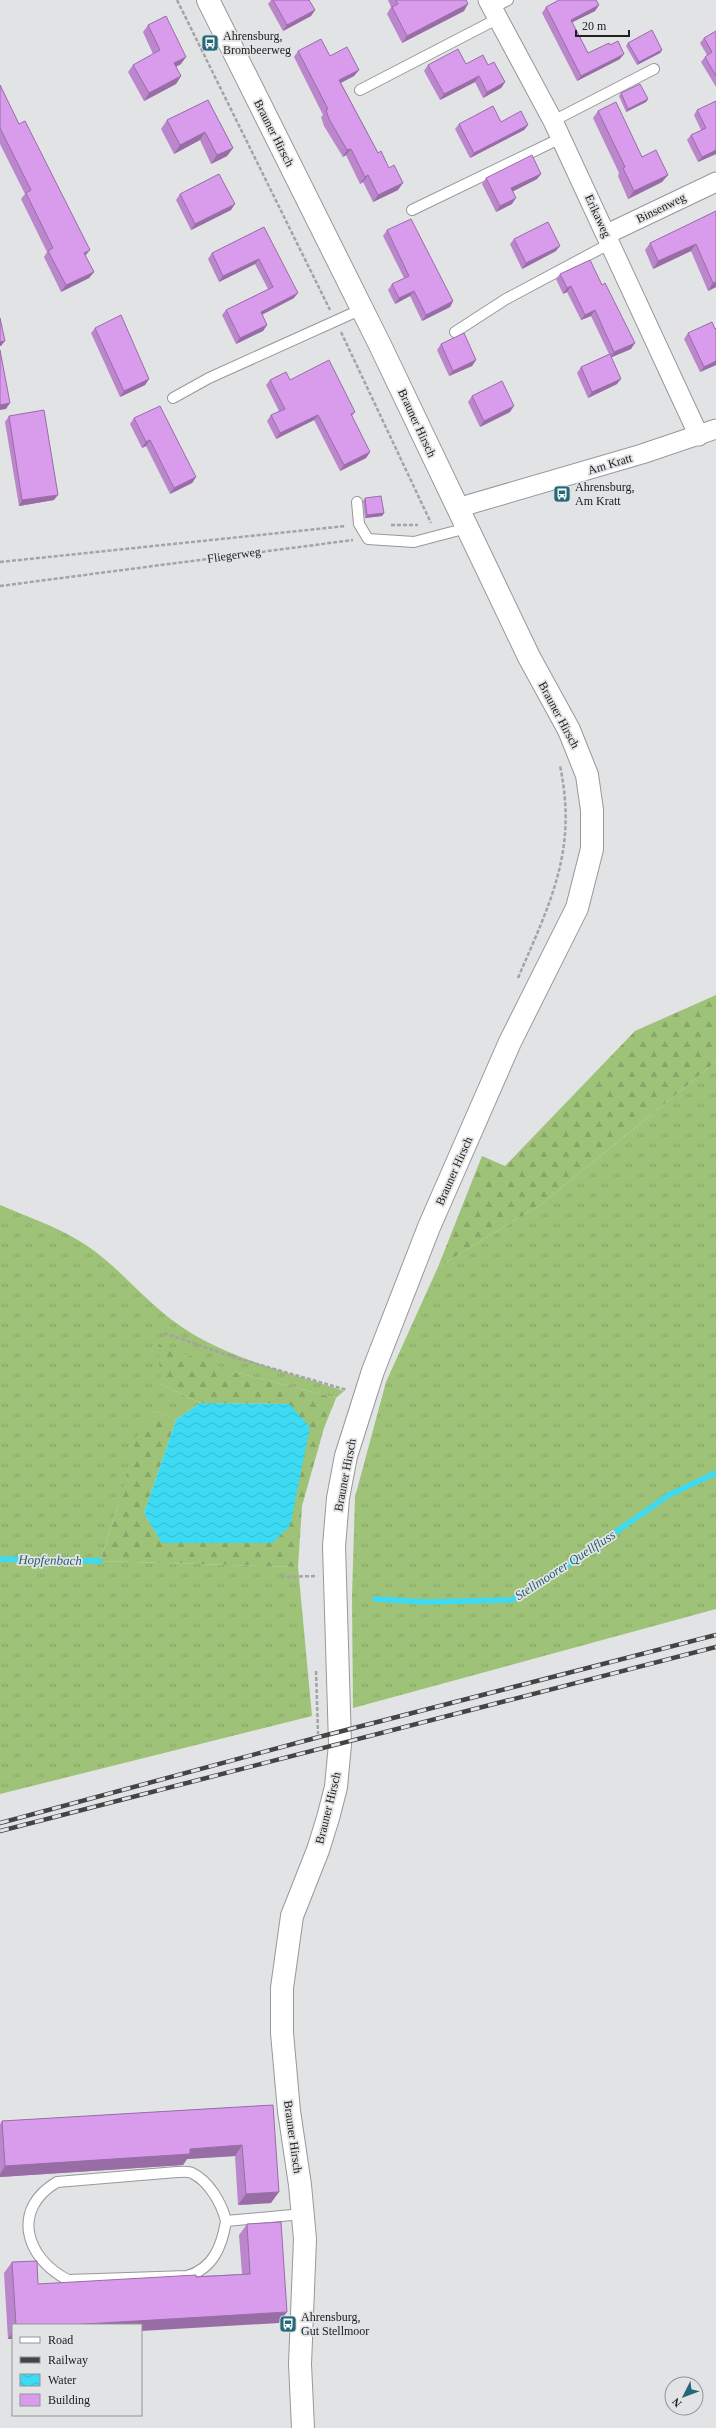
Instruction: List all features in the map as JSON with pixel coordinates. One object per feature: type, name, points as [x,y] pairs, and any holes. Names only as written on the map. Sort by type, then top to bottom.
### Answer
[{"type":"street","name":"Brauner Hirsch","points":[[208,0],[362,309],[528,657],[579,752],[590,792],[592,849],[577,908],[510,1042],[429,1226],[352,1392],[346,1456],[322,1576],[340,1744],[339,1764],[336,1786],[318,1850],[292,1916],[282,1988],[282,2033],[289,2111],[303,2214],[304,2279],[300,2364],[303,2428]]},
{"type":"street","name":"Erikaweg","points":[[497,6],[609,239],[708,433]]},
{"type":"street","name":"Binsenweg","points":[[609,239],[716,182]]},
{"type":"street","name":"Am Kratt","points":[[458,508],[708,433]]},
{"type":"lane","points":[[360,90],[497,6]]},
{"type":"lane","points":[[553,121],[654,69]]},
{"type":"lane","points":[[412,210],[561,138]]},
{"type":"lane","points":[[455,332],[506,299],[609,239]]},
{"type":"lane","points":[[173,398],[209,378],[362,309]]},
{"type":"lane","points":[[357,502],[359,524],[368,539],[414,542],[467,528]]},
{"type":"lane","points":[[177,2172],[190,2172],[199,2177],[213,2193],[226,2221],[220,2245],[214,2256],[200,2272],[187,2276],[68,2280],[54,2273],[43,2264],[34,2250],[29,2236],[29,2220],[37,2200],[46,2188],[57,2182],[177,2172]]},
{"type":"lane","points":[[226,2221],[303,2214]]},
{"type":"path","points":[[176,0],[336,321],[432,526]]},
{"type":"path","points":[[388,525],[432,526],[458,508]]},
{"type":"path","points":[[0,562],[359,524]]},
{"type":"path","name":"Fliegerweg","points":[[0,586],[368,539]]},
{"type":"path","points":[[515,985],[561,868],[566,816],[564,786],[559,758]]},
{"type":"path","points":[[164,1332],[233,1357],[352,1392]]},
{"type":"path","points":[[281,1577],[322,1576]]},
{"type":"path","points":[[316,1664],[319,1737]]},
{"type":"green space","points":[[716,995],[716,1062],[540,1205],[438,1267],[482,1156],[505,1166],[635,1031]]},
{"type":"green space","points":[[716,1062],[716,1609],[353,1708],[352,1597],[355,1497],[386,1382],[438,1267],[540,1205]]},
{"type":"green space","points":[[0,1205],[53,1227],[91,1248],[112,1265],[169,1318],[197,1337],[237,1356],[344,1391],[336,1398],[234,1372],[161,1384],[200,1403],[176,1420],[155,1411],[119,1503],[100,1561],[298,1567],[312,1716],[0,1794]]},
{"type":"green space","points":[[158,1344],[234,1372],[336,1398],[324,1428],[302,1506],[298,1567],[100,1561],[119,1503],[137,1436],[155,1411],[176,1420],[144,1513],[162,1542],[289,1404],[200,1403],[161,1384]]},
{"type":"water","points":[[200,1403],[289,1404],[310,1427],[290,1526],[272,1543],[162,1543],[144,1513],[176,1420]]},
{"type":"building","points":[[273,0],[309,0],[315,10],[287,25]]},
{"type":"building","points":[[396,0],[466,0],[468,4],[407,36],[392,7],[398,4]]},
{"type":"building","points":[[559,0],[596,0],[599,5],[571,20],[588,53],[609,43],[610,45],[618,41],[624,54],[581,76],[546,7]]},
{"type":"building","points":[[166,16],[186,57],[174,63],[181,76],[149,93],[133,65],[160,50],[148,25]]},
{"type":"building","points":[[652,30],[662,50],[639,62],[628,43]]},
{"type":"building","points":[[716,31],[716,76],[705,57],[712,52],[704,38]]},
{"type":"building","points":[[321,39],[330,56],[347,47],[359,70],[339,80],[378,153],[381,151],[389,168],[394,165],[403,183],[378,195],[368,175],[365,177],[351,149],[347,150],[329,119],[326,110],[328,109],[298,51]]},
{"type":"building","points":[[458,49],[466,64],[483,55],[488,65],[494,62],[505,82],[487,92],[479,76],[444,94],[428,65]]},
{"type":"building","points":[[640,84],[648,99],[628,109],[621,93]]},
{"type":"building","points":[[0,85],[19,124],[25,121],[90,250],[84,253],[94,272],[66,285],[48,251],[53,248],[26,193],[31,190],[0,128]]},
{"type":"building","points":[[208,100],[233,148],[217,155],[205,132],[180,145],[167,120]]},
{"type":"building","points":[[716,101],[716,150],[702,157],[691,135],[706,128],[697,110]]},
{"type":"building","points":[[616,102],[642,157],[656,150],[668,175],[634,191],[623,168],[625,167],[598,111]]},
{"type":"building","points":[[493,106],[501,122],[521,111],[528,125],[474,153],[459,124]]},
{"type":"building","points":[[532,155],[541,174],[511,188],[516,198],[500,206],[486,178]]},
{"type":"building","points":[[219,174],[235,204],[195,224],[180,194]]},
{"type":"building","points":[[716,211],[716,282],[713,283],[696,244],[658,261],[650,243]]},
{"type":"building","points":[[411,219],[453,301],[426,315],[414,291],[399,298],[392,284],[409,276],[387,230]]},
{"type":"building","points":[[548,222],[560,246],[526,263],[514,239]]},
{"type":"building","points":[[264,227],[298,293],[261,312],[267,325],[240,338],[226,310],[273,287],[259,259],[223,276],[212,253]]},
{"type":"building","points":[[590,260],[602,285],[605,283],[635,343],[614,352],[595,310],[585,315],[571,286],[567,288],[560,274]]},
{"type":"building","points":[[121,315],[149,379],[124,391],[95,328]]},
{"type":"building","points":[[0,318],[5,341],[0,342]]},
{"type":"building","points":[[712,322],[715,329],[716,328],[716,361],[704,367],[688,333]]},
{"type":"building","points":[[464,333],[476,360],[453,371],[441,344]]},
{"type":"building","points":[[0,350],[10,403],[0,405]]},
{"type":"building","points":[[610,354],[621,379],[592,392],[581,367]]},
{"type":"building","points":[[329,360],[355,412],[351,414],[370,452],[344,465],[318,415],[280,433],[271,415],[285,409],[270,380],[286,372],[290,380]]},
{"type":"building","points":[[502,381],[514,406],[484,421],[472,396]]},
{"type":"building","points":[[160,406],[196,477],[174,488],[150,440],[146,442],[134,418]]},
{"type":"building","points":[[44,410],[58,495],[22,500],[9,416]]},
{"type":"building","points":[[381,496],[384,513],[367,515],[365,498]]},
{"type":"building","points":[[273,2105],[279,2192],[246,2194],[242,2145],[190,2149],[190,2154],[5,2166],[2,2121]]},
{"type":"building","points":[[281,2222],[287,2312],[86,2324],[16,2324],[12,2262],[37,2261],[38,2284],[196,2275],[196,2277],[250,2274],[247,2224]]},
{"type":"waterway","name":"Stellmoorer Quellfluss","points":[[375,1599],[426,1602],[512,1600],[564,1568],[669,1495],[716,1473]]},
{"type":"waterway","name":"Hopfenbach","points":[[0,1559],[100,1561]]},
{"type":"railway","points":[[0,1823],[319,1737],[716,1635]]},
{"type":"railway","points":[[0,1831],[716,1647]]},
{"type":"place","name":"Ahrensburg, Brombeerweg","points":[[210,43]]},
{"type":"place","name":"Ahrensburg, Am Kratt","points":[[562,494]]},
{"type":"place","name":"Ahrensburg, Gut Stellmoor","points":[[288,2324]]}]
